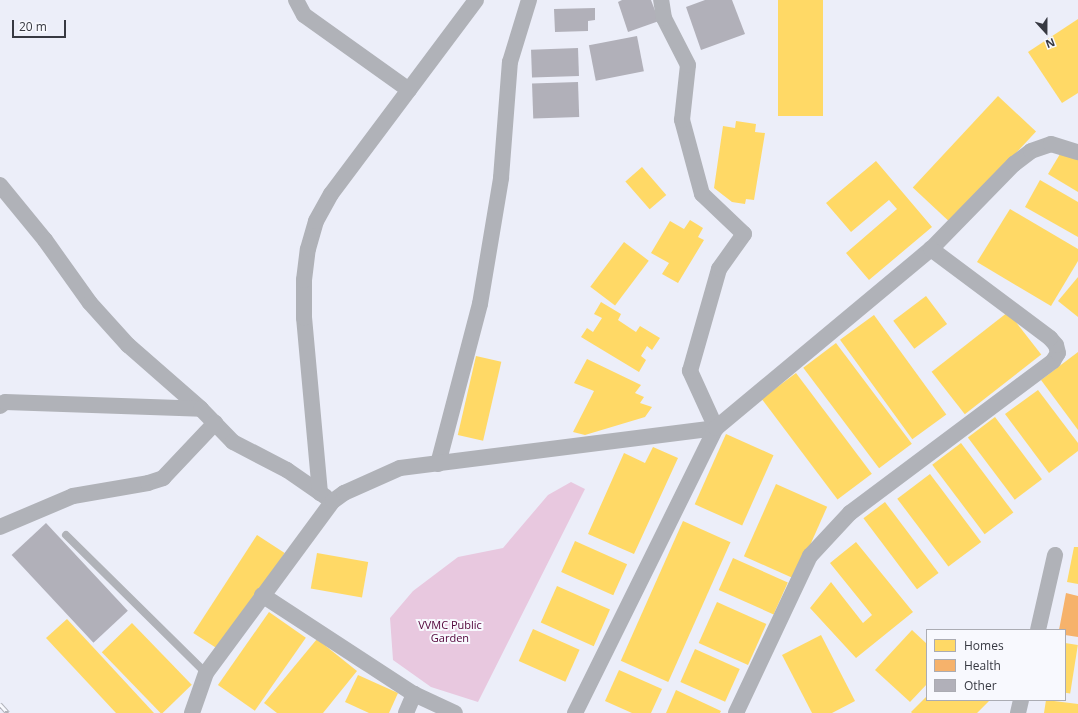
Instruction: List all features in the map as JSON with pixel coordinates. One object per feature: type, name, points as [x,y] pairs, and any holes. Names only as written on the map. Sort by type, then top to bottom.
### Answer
[{"type":"street","points":[[296,0],[304,15],[409,90]]},
{"type":"street","points":[[192,713],[206,673],[262,595],[326,497],[304,318],[304,280],[308,249],[316,221],[332,194],[476,0]]},
{"type":"street","points":[[438,464],[480,304],[501,178],[510,62],[529,0]]},
{"type":"street","points":[[660,0],[664,18],[688,65],[682,120],[702,194],[744,234],[719,269],[690,371],[716,428]]},
{"type":"street","points":[[575,713],[716,428],[930,249],[1014,164],[1031,151],[1051,144],[1078,152]]},
{"type":"street","points":[[0,185],[45,240],[90,303],[128,345],[201,409],[233,442],[287,470],[326,497],[344,494],[400,468],[716,428]]},
{"type":"street","points":[[736,713],[810,556],[850,513],[1053,361],[1058,353],[1056,345],[1050,338],[930,249]]},
{"type":"street","points":[[0,406],[5,402],[201,409]]},
{"type":"street","points":[[0,527],[73,496],[148,483],[163,478],[215,423]]},
{"type":"street","points":[[1038,629],[1055,555]]},
{"type":"street","points":[[262,595],[414,694],[455,713]]},
{"type":"street","points":[[406,713],[414,694]]},
{"type":"street","points":[[1018,713],[1021,701]]},
{"type":"lane","points":[[66,536],[206,673]]},
{"type":"green space","name":"VVMC Public Garden","points":[[571,482],[585,489],[478,702],[431,687],[393,660],[390,618],[413,591],[458,557],[503,548],[548,495]]},
{"type":"building: Homes","points":[[778,0],[823,0],[823,116],[778,116]]},
{"type":"building: Homes","points":[[1078,19],[1078,93],[1062,103],[1028,52]]},
{"type":"building: Homes","points":[[998,96],[1036,131],[951,223],[913,187]]},
{"type":"building: Homes","points":[[736,121],[756,124],[755,132],[765,133],[754,200],[746,199],[745,204],[732,202],[714,188],[723,126],[735,128]]},
{"type":"building: Homes","points":[[1063,149],[1078,158],[1078,192],[1048,174]]},
{"type":"building: Homes","points":[[876,161],[932,227],[869,280],[846,253],[897,209],[889,200],[851,232],[826,203]]},
{"type":"building: Homes","points":[[642,167],[666,195],[650,209],[625,181]]},
{"type":"building: Homes","points":[[1040,180],[1078,202],[1078,237],[1025,207]]},
{"type":"building: Homes","points":[[1010,209],[1078,249],[1078,261],[1051,306],[977,262]]},
{"type":"building: Homes","points":[[690,220],[703,228],[698,237],[704,240],[678,283],[662,274],[669,263],[651,253],[670,221],[684,229]]},
{"type":"building: Homes","points":[[624,242],[649,261],[615,305],[590,287]]},
{"type":"building: Homes","points":[[1078,277],[1078,317],[1058,301]]},
{"type":"building: Homes","points":[[926,296],[947,324],[914,349],[893,321]]},
{"type":"building: Homes","points":[[601,302],[621,314],[618,320],[636,332],[640,326],[660,338],[652,350],[647,346],[641,356],[646,360],[639,372],[581,337],[587,328],[593,332],[602,318],[594,314]]},
{"type":"building: Homes","points":[[1008,312],[1041,355],[965,414],[932,372]]},
{"type":"building: Homes","points":[[874,315],[946,415],[912,439],[840,340]]},
{"type":"building: Homes","points":[[836,343],[912,444],[879,468],[803,368]]},
{"type":"building: Homes","points":[[1078,352],[1078,430],[1041,380]]},
{"type":"building: Homes","points":[[476,356],[501,362],[483,441],[458,435]]},
{"type":"building: Homes","points":[[587,359],[641,385],[635,393],[644,397],[640,403],[652,407],[645,417],[585,435],[573,432],[594,391],[574,383]]},
{"type":"building: Homes","points":[[796,373],[872,474],[837,500],[762,399]]},
{"type":"building: Homes","points":[[1038,390],[1078,443],[1078,451],[1049,473],[1005,414]]},
{"type":"building: Homes","points":[[995,417],[1042,479],[1015,500],[968,437]]},
{"type":"building: Homes","points":[[726,434],[774,455],[742,525],[695,504]]},
{"type":"building: Homes","points":[[961,443],[1013,512],[985,534],[932,465]]},
{"type":"building: Homes","points":[[653,447],[678,458],[634,554],[588,534],[624,453],[645,463]]},
{"type":"building: Homes","points":[[930,474],[981,542],[948,567],[897,499]]},
{"type":"building: Homes","points":[[776,484],[827,507],[795,579],[744,556]]},
{"type":"building: Homes","points":[[885,502],[939,573],[917,589],[863,518]]},
{"type":"building: Homes","points":[[683,521],[731,542],[668,682],[621,661]]},
{"type":"building: Homes","points":[[257,535],[285,553],[221,651],[193,633]]},
{"type":"building: Homes","points":[[575,541],[627,564],[613,595],[561,572]]},
{"type":"building: Homes","points":[[856,542],[913,612],[856,658],[810,608],[831,582],[863,623],[872,615],[830,563]]},
{"type":"building: Homes","points":[[1074,547],[1078,547],[1078,584],[1067,582]]},
{"type":"building: Homes","points":[[317,553],[368,562],[362,597],[311,588]]},
{"type":"building: Homes","points":[[733,558],[788,582],[774,614],[719,590]]},
{"type":"building: Homes","points":[[557,586],[610,610],[594,646],[541,623]]},
{"type":"building: Homes","points":[[717,602],[766,624],[748,665],[699,643]]},
{"type":"building: Homes","points":[[269,612],[306,638],[255,711],[218,685]]},
{"type":"building: Homes","points":[[67,619],[154,713],[116,713],[46,638]]},
{"type":"building: Homes","points":[[132,623],[192,685],[163,713],[161,713],[102,652]]},
{"type":"building: Homes","points":[[533,629],[580,650],[565,682],[519,661]]},
{"type":"building: Homes","points":[[912,630],[926,643],[926,685],[910,702],[875,670]]},
{"type":"building: Homes","points":[[821,635],[855,701],[832,713],[812,713],[782,655]]},
{"type":"building: Homes","points":[[317,639],[357,671],[323,713],[277,713],[264,703]]},
{"type":"building: Homes","points":[[1066,643],[1078,645],[1070,693],[1066,693]]},
{"type":"building: Homes","points":[[695,649],[740,669],[725,702],[680,682]]},
{"type":"building: Homes","points":[[619,670],[662,689],[651,713],[632,713],[605,701]]},
{"type":"building: Homes","points":[[358,675],[398,693],[389,713],[369,713],[345,702]]},
{"type":"building: Homes","points":[[676,690],[721,711],[720,713],[666,713]]},
{"type":"building: Homes","points":[[926,697],[926,701],[989,701],[977,713],[911,712]]},
{"type":"building: Homes","points":[[1046,701],[1078,704],[1078,713],[1044,713]]},
{"type":"building: Health","points":[[1066,593],[1078,596],[1078,637],[1066,635],[1066,629],[1059,629]]},
{"type":"building: Other","points":[[622,0],[651,0],[659,21],[628,32],[618,2]]},
{"type":"building: Other","points":[[705,0],[732,0],[745,34],[701,50],[686,7]]},
{"type":"building: Other","points":[[595,8],[595,20],[588,21],[588,31],[555,32],[554,9]]},
{"type":"building: Other","points":[[637,36],[644,71],[596,81],[589,45]]},
{"type":"building: Other","points":[[578,48],[579,76],[532,78],[531,50]]},
{"type":"building: Other","points":[[578,82],[579,117],[533,119],[532,84]]},
{"type":"building: Other","points":[[46,523],[128,611],[93,643],[12,555]]},
{"type":"railway","points":[[0,704],[8,713]]}]
